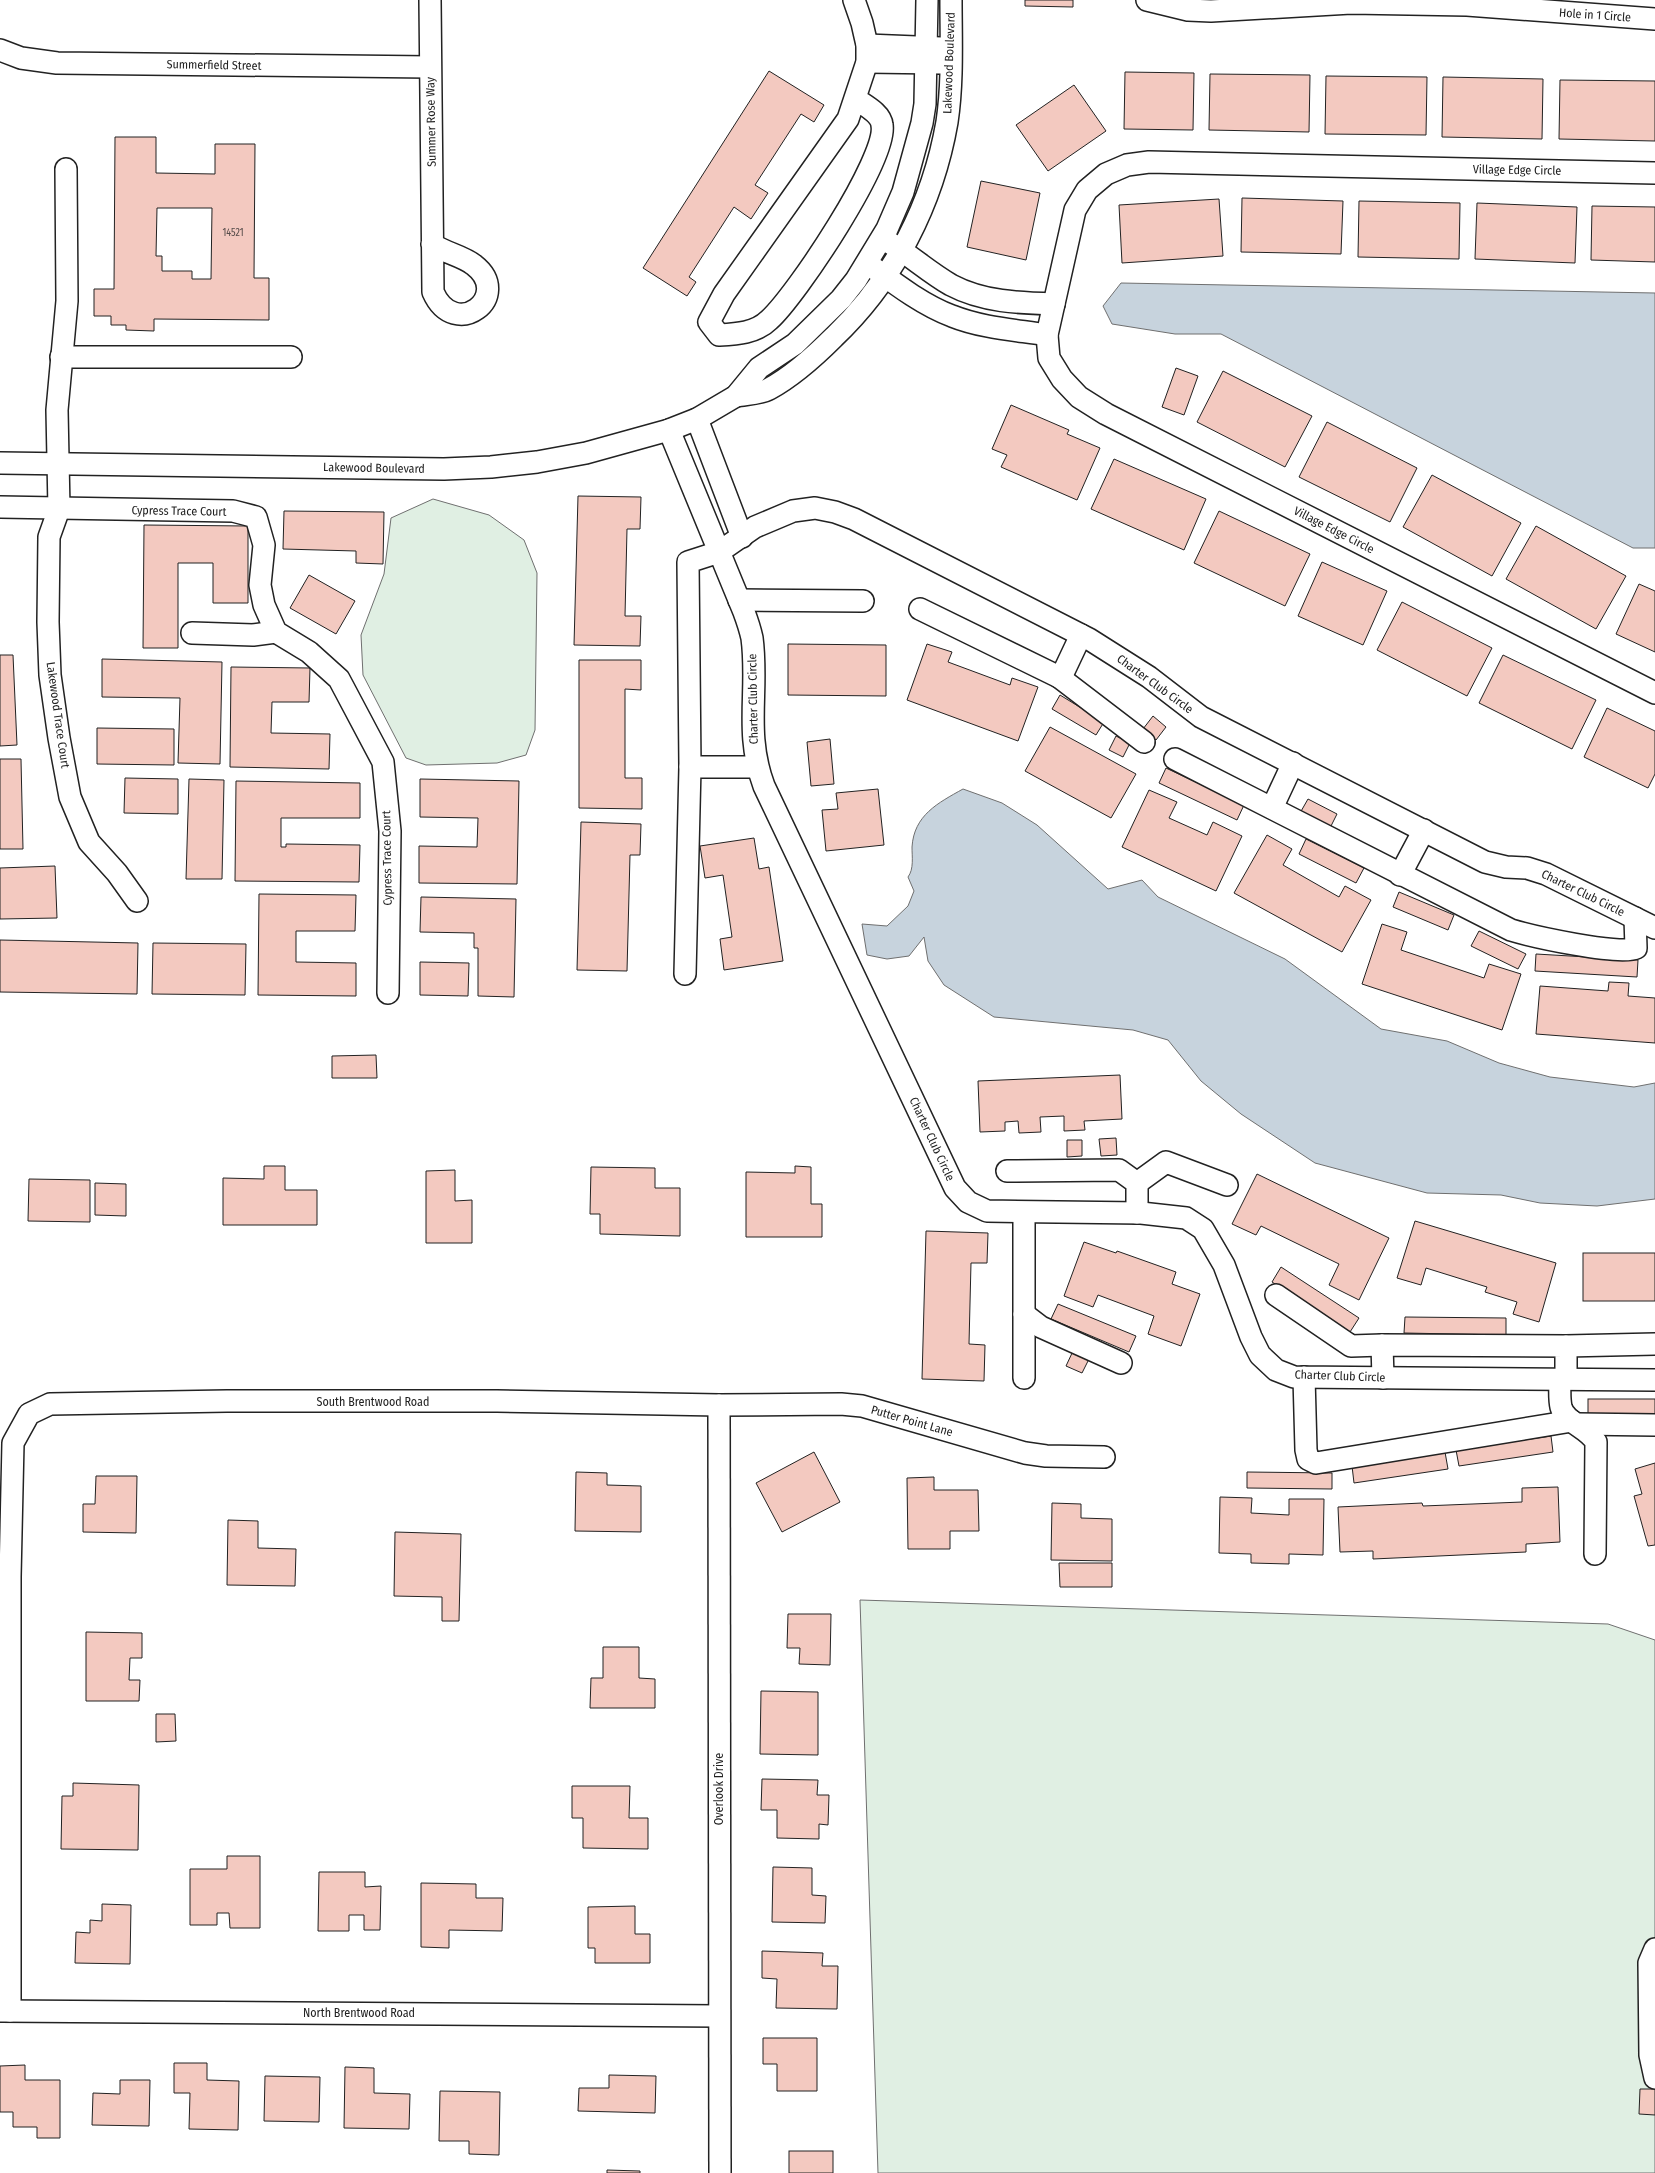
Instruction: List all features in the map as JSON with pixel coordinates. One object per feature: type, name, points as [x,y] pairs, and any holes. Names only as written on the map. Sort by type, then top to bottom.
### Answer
[{"type":"street","name":"Summer Rose Way","points":[[430,0],[432,244]]},
{"type":"street","points":[[854,0],[862,23],[867,54],[856,99],[848,119],[724,294],[710,322],[719,335],[743,334],[769,321],[798,285],[862,187],[882,142],[883,123],[876,113],[856,99]]},
{"type":"street","name":"Lakewood Boulevard","points":[[0,463],[444,469],[491,467],[537,462],[586,453],[669,430],[697,420],[736,396],[760,368],[795,344],[841,298],[882,238],[903,192],[911,169],[922,124],[927,54],[927,0]]},
{"type":"street","name":"Lakewood Boulevard","points":[[736,396],[768,390],[803,366],[850,322],[866,304],[886,277],[902,250],[922,209],[942,144],[948,112],[951,0]]},
{"type":"street","name":"Hole in 1 Circle","points":[[1148,0],[1188,10],[1211,11],[1356,2],[1614,8],[1655,20]]},
{"type":"street","name":"Summerfield Street","points":[[0,50],[21,58],[57,63],[430,67]]},
{"type":"street","points":[[867,54],[951,56]]},
{"type":"street","name":"Village Edge Circle","points":[[1655,173],[1149,162],[1127,165],[1106,174],[1087,190],[1075,210],[1047,335],[1050,358],[1062,379],[1080,397],[1106,414],[1655,693]]},
{"type":"street","points":[[0,507],[59,509],[56,410],[67,300],[66,169]]},
{"type":"street","points":[[882,238],[951,285],[989,299],[1008,302],[1054,304]]},
{"type":"street","points":[[866,262],[886,277],[950,316],[983,325],[1047,335]]},
{"type":"street","points":[[983,325],[989,299]]},
{"type":"street","points":[[60,356],[291,357]]},
{"type":"street","points":[[697,420],[742,537]]},
{"type":"street","name":"Charter Club Circle","points":[[669,430],[739,600],[751,636],[753,748],[764,786],[955,1188],[968,1202],[988,1211],[1024,1213],[1138,1213],[1186,1218],[1203,1229],[1224,1265],[1251,1337],[1260,1355],[1276,1370],[1294,1377],[1655,1380]]},
{"type":"street","name":"Charter Club Circle","points":[[690,767],[688,562],[719,552],[755,527],[794,511],[815,508],[835,512],[854,519],[1081,635],[1130,664],[1201,717],[1485,862],[1506,867],[1526,868],[1546,874],[1655,928]]},
{"type":"street","name":"Cypress Trace Court","points":[[59,509],[233,511],[256,517],[264,545],[260,585],[264,605],[276,632],[309,652],[339,679],[383,762],[390,831],[388,993]]},
{"type":"street","name":"Lakewood Trace Court","points":[[59,509],[49,537],[48,622],[50,675],[70,796],[89,842],[117,873],[137,901]]},
{"type":"street","points":[[739,600],[863,601]]},
{"type":"street","points":[[920,609],[1059,677],[1144,742]]},
{"type":"street","points":[[192,633],[254,635],[276,632]]},
{"type":"street","points":[[1059,677],[1064,671],[1081,635]]},
{"type":"street","points":[[1175,759],[1511,930],[1531,936],[1606,948],[1632,949],[1637,944],[1635,918]]},
{"type":"street","points":[[1272,808],[1293,763]]},
{"type":"street","points":[[685,974],[690,767],[757,767]]},
{"type":"street","points":[[1400,875],[1424,830]]},
{"type":"street","points":[[1137,1183],[1166,1162],[1227,1185]]},
{"type":"street","points":[[1007,1171],[1119,1170],[1137,1183]]},
{"type":"street","points":[[1137,1183],[1138,1213]]},
{"type":"street","points":[[1024,1213],[1024,1378]]},
{"type":"street","points":[[1276,1295],[1350,1346],[1655,1344]]},
{"type":"street","points":[[1024,1314],[1042,1327],[1122,1363]]},
{"type":"street","points":[[1382,1345],[1383,1378]]},
{"type":"street","points":[[1566,1346],[1561,1406],[1563,1412],[1575,1423],[1591,1433],[1596,1442],[1595,1554]]},
{"type":"street","points":[[1304,1377],[1306,1450],[1308,1459],[1316,1463],[1575,1423],[1655,1425]]},
{"type":"street","name":"South Brentwood Road","points":[[5,2011],[13,1443],[29,1414],[50,1404],[227,1401],[611,1402],[719,1405]]},
{"type":"street","name":"Putter Point Lane","points":[[719,1405],[841,1404],[862,1406],[1025,1453],[1046,1456],[1104,1456]]},
{"type":"street","name":"Overlook Drive","points":[[719,1405],[720,2173]]},
{"type":"street","points":[[1655,1949],[1650,1963],[1650,2055],[1655,2078]]},
{"type":"street","name":"North Brentwood Road","points":[[5,2011],[719,2016]]},
{"type":"green space","points":[[433,499],[489,515],[524,540],[537,573],[535,730],[526,755],[497,763],[426,765],[406,758],[363,675],[361,635],[384,574],[391,518]]},
{"type":"green space","points":[[860,1600],[1608,1624],[1655,1640],[1655,2173],[878,2173]]},
{"type":"shaded area","points":[[1121,283],[1655,293],[1655,548],[1633,548],[1221,334],[1175,334],[1112,324],[1103,306]]},
{"type":"shaded area","points":[[963,789],[1002,803],[1037,825],[1108,889],[1142,880],[1158,897],[1285,959],[1381,1029],[1447,1041],[1499,1063],[1550,1077],[1634,1087],[1655,1083],[1655,1199],[1597,1206],[1540,1203],[1501,1195],[1427,1193],[1315,1163],[1241,1114],[1201,1081],[1168,1040],[1133,1030],[994,1017],[944,985],[928,961],[924,937],[909,956],[887,959],[867,955],[862,924],[887,926],[908,906],[914,891],[908,877],[912,867],[912,847],[917,826],[922,818],[936,805]]},
{"type":"building","points":[[1025,0],[1073,0],[1073,7],[1025,6]]},
{"type":"building","points":[[769,71],[824,105],[814,122],[801,114],[755,185],[768,193],[751,219],[734,207],[689,277],[696,282],[687,296],[643,268]]},
{"type":"building","points":[[1125,72],[1194,73],[1193,130],[1124,129]]},
{"type":"building","points":[[1210,74],[1310,75],[1309,132],[1209,130]]},
{"type":"building","points":[[1326,76],[1427,77],[1426,135],[1325,134]]},
{"type":"building","points":[[1443,77],[1543,79],[1542,139],[1442,137]]},
{"type":"building","points":[[1560,80],[1655,81],[1655,141],[1559,139]]},
{"type":"building","points":[[1074,85],[1106,131],[1048,171],[1016,125]]},
{"type":"building","points":[[115,137],[156,137],[156,173],[215,174],[215,144],[255,144],[254,278],[269,278],[269,320],[154,319],[154,331],[126,330],[126,325],[111,325],[111,316],[94,316],[94,289],[114,289]],"holes":[[[157,208],[212,208],[211,279],[192,279],[192,271],[162,271],[162,256],[156,256]]]},
{"type":"building","points":[[981,181],[1040,193],[1026,260],[967,247]]},
{"type":"building","points":[[1242,198],[1343,201],[1341,254],[1241,252]]},
{"type":"building","points":[[1219,199],[1223,256],[1122,263],[1119,205]]},
{"type":"building","points":[[1359,201],[1460,203],[1459,259],[1358,257]]},
{"type":"building","points":[[1477,203],[1577,207],[1575,263],[1475,259]]},
{"type":"building","points":[[1592,206],[1655,207],[1655,262],[1591,260]]},
{"type":"building","points":[[1176,368],[1198,376],[1184,415],[1162,407]]},
{"type":"building","points":[[1223,371],[1312,416],[1285,467],[1197,422]]},
{"type":"building","points":[[1011,405],[1069,430],[1067,434],[1100,448],[1077,500],[1001,467],[1007,455],[992,449]]},
{"type":"building","points":[[1327,422],[1417,468],[1390,522],[1299,477]]},
{"type":"building","points":[[1114,459],[1206,499],[1184,550],[1091,509]]},
{"type":"building","points":[[1432,475],[1521,523],[1492,576],[1403,527]]},
{"type":"building","points":[[578,496],[641,497],[640,529],[627,529],[625,616],[641,616],[640,646],[574,645]]},
{"type":"building","points":[[284,511],[384,512],[383,564],[356,563],[356,551],[283,549]]},
{"type":"building","points":[[1219,511],[1310,554],[1285,606],[1194,563]]},
{"type":"building","points":[[144,525],[248,526],[248,603],[213,603],[213,563],[178,563],[178,648],[143,648]]},
{"type":"building","points":[[1536,526],[1626,576],[1596,629],[1506,579]]},
{"type":"building","points":[[1322,562],[1387,591],[1363,645],[1298,616]]},
{"type":"building","points":[[309,575],[355,601],[336,634],[290,608]]},
{"type":"building","points":[[1639,584],[1655,591],[1655,652],[1616,634]]},
{"type":"building","points":[[1402,602],[1492,648],[1467,696],[1377,650]]},
{"type":"building","points":[[788,644],[886,645],[886,696],[788,695]]},
{"type":"building","points":[[927,644],[952,652],[948,662],[1010,685],[1012,678],[1038,687],[1018,741],[907,700]]},
{"type":"building","points":[[0,655],[13,655],[17,745],[0,746]]},
{"type":"building","points":[[1503,655],[1596,700],[1572,749],[1479,703]]},
{"type":"building","points":[[102,659],[222,662],[220,764],[178,763],[180,698],[102,697]]},
{"type":"building","points":[[579,660],[641,660],[641,690],[625,689],[625,778],[642,778],[642,809],[579,808]]},
{"type":"building","points":[[231,667],[310,668],[309,702],[272,702],[271,733],[330,734],[329,769],[230,767]]},
{"type":"building","points":[[1060,695],[1104,722],[1096,735],[1052,709]]},
{"type":"building","points":[[1607,708],[1655,731],[1655,774],[1648,788],[1584,757]]},
{"type":"building","points":[[1153,716],[1166,727],[1156,740],[1143,729]]},
{"type":"building","points":[[1050,727],[1136,774],[1111,818],[1025,771]]},
{"type":"building","points":[[97,728],[174,729],[174,765],[97,764]]},
{"type":"building","points":[[1116,736],[1130,743],[1123,757],[1109,750]]},
{"type":"building","points":[[830,739],[834,784],[811,786],[807,742]]},
{"type":"building","points":[[0,759],[21,759],[23,849],[0,849]]},
{"type":"building","points":[[1166,768],[1244,805],[1237,820],[1159,783]]},
{"type":"building","points":[[125,778],[178,779],[178,814],[124,813]]},
{"type":"building","points":[[189,779],[224,780],[222,879],[186,879]]},
{"type":"building","points":[[420,779],[519,781],[517,884],[419,883],[419,846],[477,847],[478,818],[420,817]]},
{"type":"building","points":[[236,781],[360,783],[360,818],[281,818],[281,847],[286,847],[286,844],[360,845],[359,882],[235,881]]},
{"type":"building","points":[[878,789],[884,845],[826,851],[822,810],[838,809],[836,793]]},
{"type":"building","points":[[1149,790],[1177,802],[1169,818],[1207,835],[1213,822],[1242,836],[1216,891],[1122,847]]},
{"type":"building","points":[[1308,799],[1337,814],[1330,828],[1300,813]]},
{"type":"building","points":[[581,822],[641,824],[640,855],[630,855],[627,971],[577,970]]},
{"type":"building","points":[[1267,835],[1292,849],[1283,865],[1339,897],[1345,886],[1371,900],[1342,952],[1234,893]]},
{"type":"building","points":[[754,838],[759,869],[769,867],[783,961],[724,970],[720,939],[732,937],[723,875],[705,878],[700,846]]},
{"type":"building","points":[[1306,839],[1364,868],[1356,883],[1299,854]]},
{"type":"building","points":[[55,866],[57,918],[0,919],[0,868]]},
{"type":"building","points":[[1399,892],[1454,915],[1448,930],[1393,907]]},
{"type":"building","points":[[259,894],[356,895],[355,931],[296,931],[296,962],[356,963],[356,996],[258,995]]},
{"type":"building","points":[[421,897],[516,899],[514,997],[478,996],[478,948],[474,948],[474,933],[420,932]]},
{"type":"building","points":[[1382,924],[1407,932],[1401,950],[1484,978],[1489,964],[1521,974],[1502,1030],[1362,984]]},
{"type":"building","points":[[1479,931],[1526,954],[1518,969],[1471,946]]},
{"type":"building","points":[[0,940],[138,943],[137,994],[0,992]]},
{"type":"building","points":[[153,943],[246,944],[245,995],[152,994]]},
{"type":"building","points":[[1536,954],[1638,960],[1637,977],[1535,971]]},
{"type":"building","points":[[420,962],[469,963],[468,996],[420,995]]},
{"type":"building","points":[[1609,982],[1629,983],[1628,996],[1655,998],[1655,1043],[1536,1034],[1540,986],[1608,991]]},
{"type":"building","points":[[376,1055],[377,1078],[332,1078],[332,1056]]},
{"type":"building","points":[[1120,1075],[1122,1119],[1084,1121],[1085,1130],[1064,1131],[1064,1116],[1040,1117],[1041,1132],[1019,1133],[1018,1121],[1005,1122],[1005,1131],[980,1132],[978,1081]]},
{"type":"building","points":[[1116,1138],[1117,1155],[1101,1156],[1099,1139]]},
{"type":"building","points":[[1067,1140],[1082,1140],[1082,1156],[1067,1157]]},
{"type":"building","points":[[264,1166],[285,1166],[285,1190],[317,1190],[317,1225],[223,1225],[223,1178],[264,1179]]},
{"type":"building","points":[[795,1166],[811,1167],[811,1204],[822,1204],[822,1237],[746,1237],[746,1172],[795,1173]]},
{"type":"building","points":[[591,1167],[655,1168],[655,1188],[680,1188],[680,1236],[600,1234],[600,1214],[590,1214]]},
{"type":"building","points":[[455,1170],[455,1201],[472,1200],[472,1243],[426,1243],[426,1171]]},
{"type":"building","points":[[1257,1174],[1389,1238],[1359,1300],[1329,1285],[1339,1264],[1261,1226],[1256,1235],[1232,1224]]},
{"type":"building","points":[[29,1179],[90,1180],[90,1222],[28,1221]]},
{"type":"building","points":[[95,1183],[126,1184],[126,1216],[95,1215]]},
{"type":"building","points":[[1415,1221],[1556,1263],[1539,1322],[1513,1314],[1517,1302],[1485,1292],[1487,1287],[1426,1268],[1421,1285],[1397,1278]]},
{"type":"building","points":[[926,1231],[988,1233],[987,1263],[971,1263],[969,1344],[985,1345],[984,1381],[922,1379]]},
{"type":"building","points":[[1084,1242],[1116,1253],[1117,1251],[1176,1272],[1172,1284],[1200,1294],[1181,1346],[1148,1334],[1154,1316],[1098,1295],[1093,1307],[1064,1296]]},
{"type":"building","points":[[1583,1253],[1655,1253],[1655,1301],[1583,1301]]},
{"type":"building","points":[[1281,1267],[1359,1318],[1350,1332],[1272,1282]]},
{"type":"building","points":[[1058,1304],[1136,1336],[1129,1352],[1051,1319]]},
{"type":"building","points":[[1405,1317],[1506,1318],[1506,1335],[1404,1333]]},
{"type":"building","points":[[1073,1351],[1089,1359],[1082,1373],[1066,1366]]},
{"type":"building","points":[[1588,1399],[1655,1399],[1655,1416],[1588,1416]]},
{"type":"building","points":[[1551,1436],[1553,1452],[1459,1466],[1456,1450]]},
{"type":"building","points":[[814,1452],[840,1502],[782,1532],[756,1483]]},
{"type":"building","points":[[1445,1452],[1448,1469],[1354,1483],[1352,1466]]},
{"type":"building","points":[[1655,1463],[1655,1545],[1648,1546],[1634,1496],[1642,1494],[1635,1469]]},
{"type":"building","points":[[576,1472],[607,1473],[607,1485],[641,1486],[641,1532],[575,1531]]},
{"type":"building","points":[[1247,1472],[1332,1473],[1332,1489],[1247,1488]]},
{"type":"building","points":[[96,1476],[137,1476],[136,1533],[83,1532],[83,1504],[95,1504]]},
{"type":"building","points":[[934,1477],[934,1490],[978,1490],[979,1531],[950,1531],[950,1549],[908,1549],[907,1478]]},
{"type":"building","points":[[1558,1487],[1560,1542],[1526,1544],[1526,1552],[1373,1559],[1373,1551],[1340,1552],[1338,1507],[1422,1503],[1423,1506],[1522,1502],[1522,1488]]},
{"type":"building","points":[[1220,1497],[1252,1498],[1251,1513],[1289,1515],[1289,1499],[1324,1499],[1323,1555],[1289,1554],[1289,1564],[1251,1563],[1251,1554],[1219,1553]]},
{"type":"building","points":[[1052,1503],[1081,1504],[1081,1518],[1112,1519],[1112,1561],[1051,1560]]},
{"type":"building","points":[[228,1520],[258,1521],[258,1548],[296,1549],[295,1586],[227,1585]]},
{"type":"building","points":[[395,1532],[461,1534],[459,1621],[442,1621],[442,1597],[394,1596]]},
{"type":"building","points":[[1059,1563],[1112,1563],[1112,1587],[1060,1587]]},
{"type":"building","points":[[788,1614],[831,1614],[830,1665],[799,1664],[800,1648],[787,1648]]},
{"type":"building","points":[[86,1632],[142,1633],[142,1658],[130,1658],[129,1680],[140,1680],[139,1701],[86,1701]]},
{"type":"building","points":[[603,1647],[639,1647],[639,1678],[655,1679],[655,1708],[590,1708],[591,1678],[603,1678]]},
{"type":"building","points":[[761,1691],[818,1692],[818,1755],[760,1754]]},
{"type":"building","points":[[156,1714],[175,1714],[176,1741],[156,1742]]},
{"type":"building","points":[[762,1779],[818,1780],[817,1795],[829,1795],[828,1825],[819,1824],[819,1839],[777,1838],[777,1810],[761,1810]]},
{"type":"building","points":[[73,1783],[139,1785],[138,1850],[61,1849],[62,1796],[73,1796]]},
{"type":"building","points":[[572,1786],[630,1786],[629,1818],[648,1818],[648,1849],[583,1848],[583,1818],[572,1818]]},
{"type":"building","points":[[227,1856],[260,1856],[260,1928],[230,1928],[229,1913],[217,1913],[217,1925],[190,1925],[190,1869],[227,1869]]},
{"type":"building","points":[[773,1867],[812,1868],[812,1895],[826,1896],[825,1923],[772,1922]]},
{"type":"building","points":[[319,1872],[365,1872],[365,1887],[381,1886],[380,1930],[364,1930],[364,1915],[349,1915],[349,1931],[318,1931]]},
{"type":"building","points":[[421,1883],[476,1884],[476,1898],[503,1898],[502,1931],[449,1930],[449,1948],[421,1947]]},
{"type":"building","points":[[102,1904],[131,1905],[130,1964],[75,1963],[76,1932],[90,1933],[90,1920],[102,1921]]},
{"type":"building","points":[[635,1906],[635,1934],[650,1934],[650,1963],[595,1963],[595,1948],[588,1948],[588,1907]]},
{"type":"building","points":[[762,1951],[823,1953],[822,1966],[838,1966],[837,2009],[776,2008],[777,1979],[762,1978]]},
{"type":"building","points":[[763,2038],[817,2038],[817,2091],[777,2091],[777,2064],[763,2064]]},
{"type":"building","points":[[174,2063],[207,2063],[207,2080],[239,2081],[238,2130],[189,2129],[190,2093],[174,2093]]},
{"type":"building","points":[[25,2065],[25,2080],[60,2080],[60,2138],[37,2138],[37,2127],[13,2127],[13,2112],[0,2112],[0,2066]]},
{"type":"building","points":[[345,2067],[374,2068],[374,2093],[410,2094],[409,2129],[344,2128]]},
{"type":"building","points":[[609,2075],[656,2076],[655,2113],[578,2111],[579,2088],[609,2088]]},
{"type":"building","points":[[265,2076],[320,2077],[319,2122],[264,2121]]},
{"type":"building","points":[[120,2080],[150,2080],[149,2126],[92,2125],[93,2093],[120,2094]]},
{"type":"building","points":[[1640,2089],[1655,2089],[1655,2115],[1639,2114]]},
{"type":"building","points":[[440,2091],[500,2092],[499,2155],[469,2154],[469,2141],[439,2141]]},
{"type":"building","points":[[789,2151],[833,2151],[833,2173],[789,2173]]},
{"type":"building","points":[[607,2170],[640,2171],[640,2173],[607,2173]]}]
